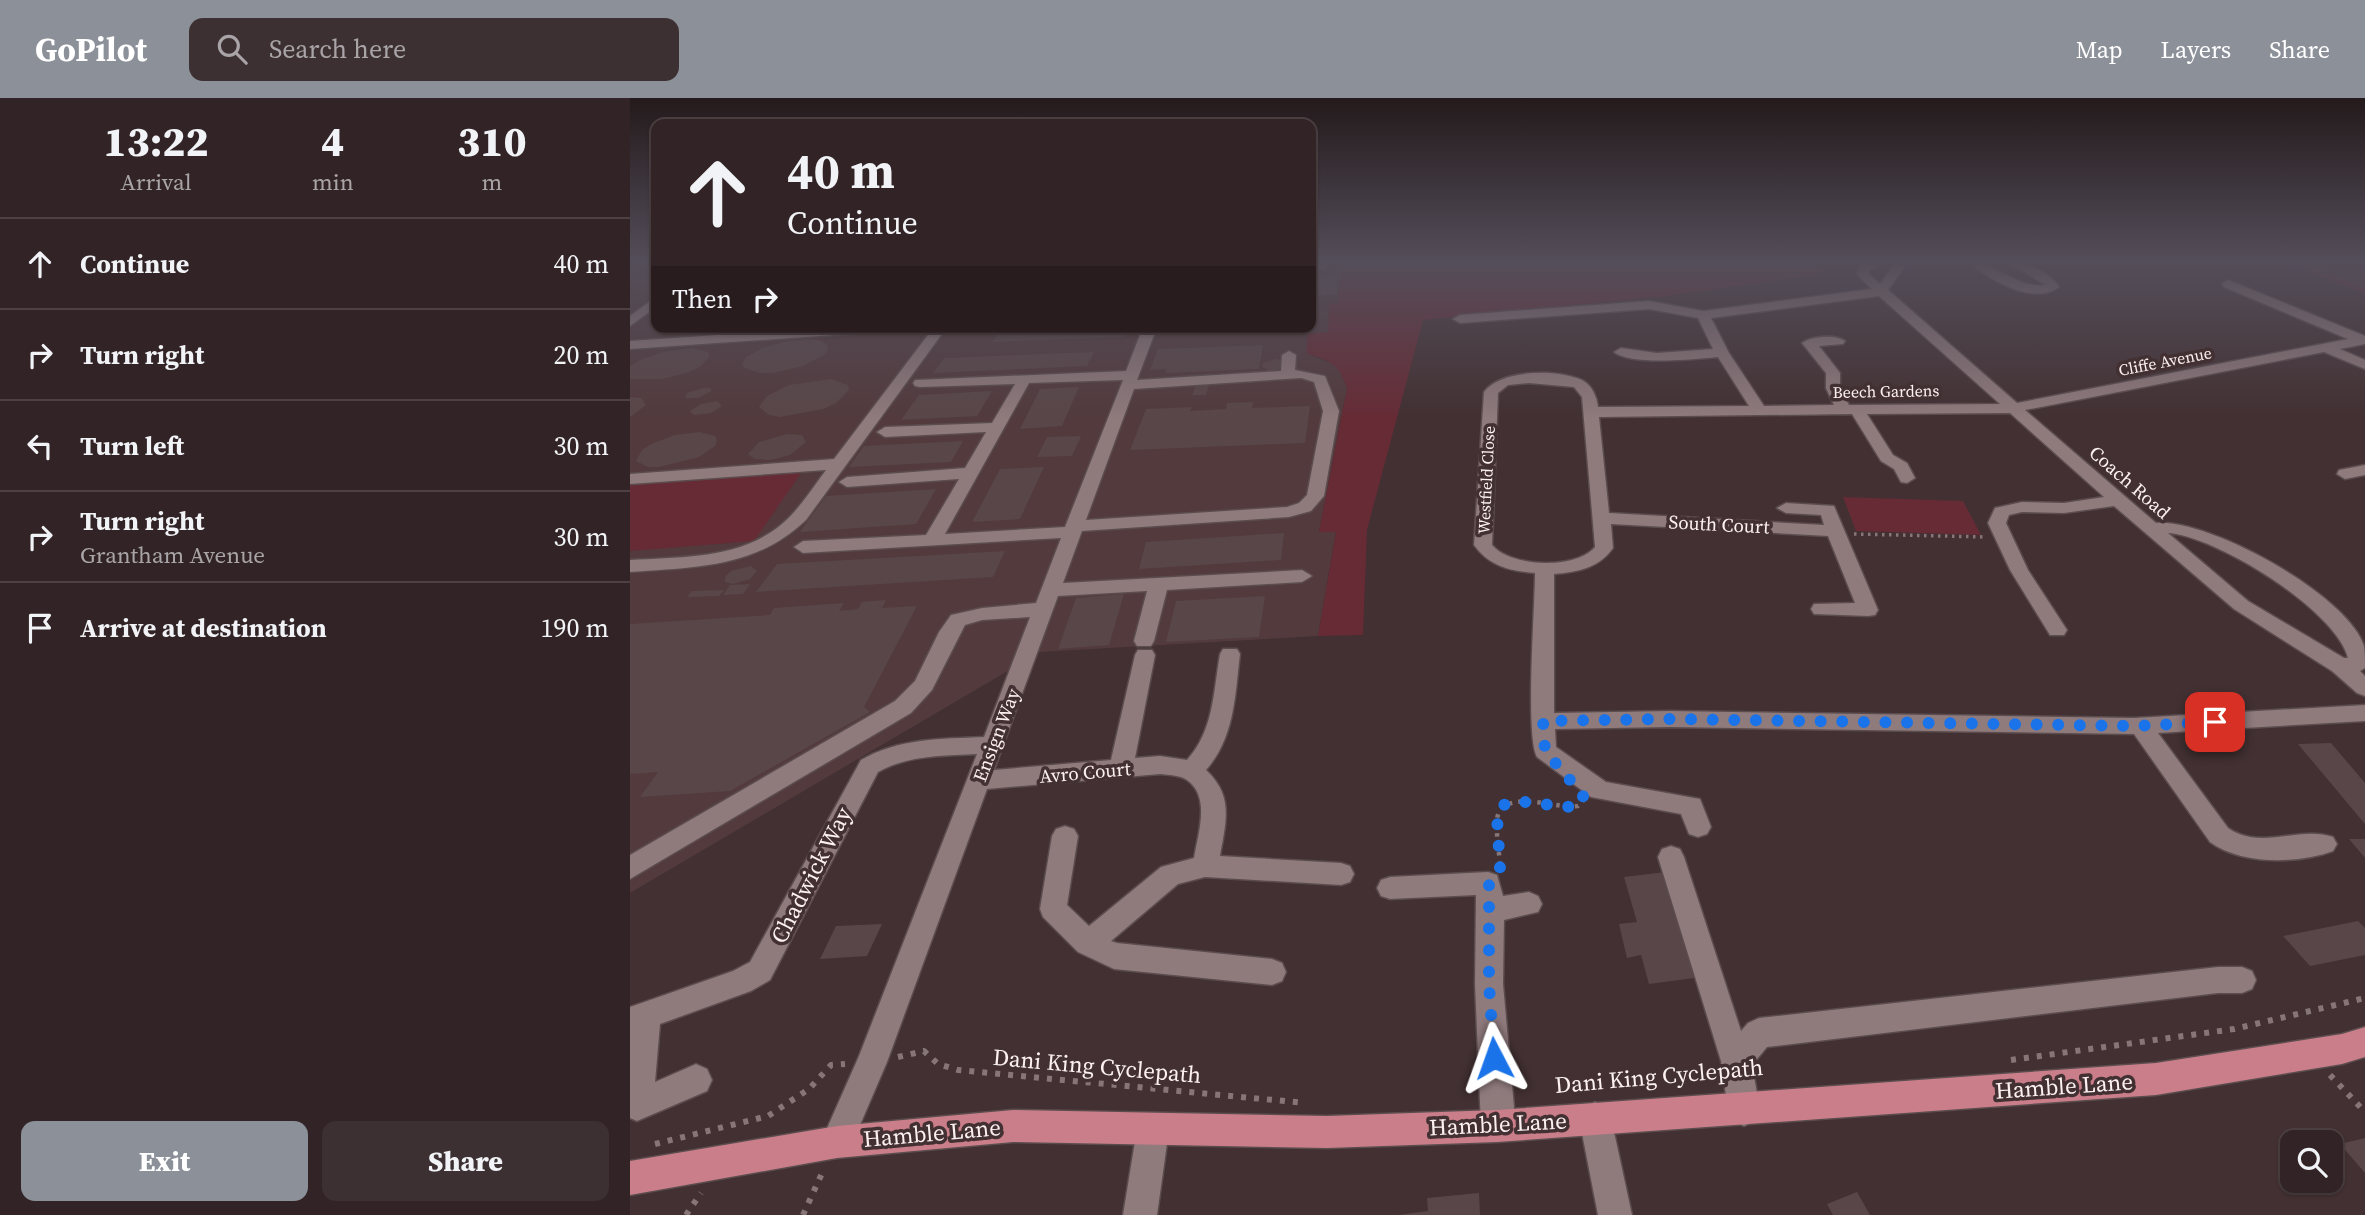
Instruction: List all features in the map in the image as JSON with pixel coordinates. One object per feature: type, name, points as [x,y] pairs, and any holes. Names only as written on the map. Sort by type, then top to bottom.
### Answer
[{"type":"main road","name":"Hamble Lane","points":[[630,1178],[837,1142],[1013,1126],[1327,1132],[1497,1126],[2156,1079],[2310,1055],[2365,1042]]},
{"type":"street","points":[[1460,319],[1523,314]]},
{"type":"street","points":[[1694,314],[1717,314]]},
{"type":"street","name":"Coach Road","points":[[1905,314],[2241,605],[2340,666],[2365,688]]},
{"type":"street","points":[[2301,314],[2363,340]]},
{"type":"street","points":[[1703,316],[1722,353],[1759,410]]},
{"type":"street","points":[[1488,317],[1493,331]]},
{"type":"street","points":[[630,345],[805,333]]},
{"type":"street","points":[[630,566],[724,558],[772,541],[792,526],[937,333]]},
{"type":"street","name":"Ensign Way","points":[[837,1142],[872,1062],[1148,333]]},
{"type":"street","name":"Cliffe Avenue","points":[[2013,408],[2363,340]]},
{"type":"street","points":[[1838,341],[1809,343],[1833,373],[1833,388],[1887,458],[1901,466],[1907,478]]},
{"type":"street","points":[[2326,348],[2365,365]]},
{"type":"street","points":[[1621,352],[1657,357],[1722,353]]},
{"type":"street","points":[[1288,375],[1290,355]]},
{"type":"street","points":[[803,547],[932,540],[1289,512],[1305,507],[1315,496],[1331,411],[1320,379],[1301,374],[920,383]]},
{"type":"street","points":[[932,540],[1024,380]]},
{"type":"street","name":"Westfield Close","points":[[1509,381],[1566,381],[1579,384],[1587,391],[1592,412],[1605,548],[1598,559],[1579,565],[1545,567],[1506,565],[1493,559],[1484,549],[1491,392],[1497,385],[1509,381]]},
{"type":"street","name":"Beech Gardens","points":[[1592,412],[2013,408]]},
{"type":"street","points":[[885,432],[997,427]]},
{"type":"street","points":[[630,479],[839,464]]},
{"type":"street","points":[[2345,474],[2365,470]]},
{"type":"street","points":[[847,482],[970,474]]},
{"type":"street","points":[[2057,630],[2020,569],[1997,523],[2001,512],[2022,507],[2064,508],[2118,500]]},
{"type":"street","name":"South Court","points":[[1786,508],[1828,510],[1868,610],[1821,609]]},
{"type":"street","name":"South Court","points":[[1602,518],[1836,532]]},
{"type":"street","points":[[2151,529],[2173,528],[2213,541],[2293,585],[2325,610],[2347,633],[2359,657],[2356,665],[2340,666]]},
{"type":"street","points":[[1545,567],[1545,751],[1600,790],[1692,806],[1698,827]]},
{"type":"street","points":[[630,868],[903,707],[924,685],[949,632],[958,620],[1049,600],[1159,583],[1302,576]]},
{"type":"street","points":[[1121,769],[1159,583]]},
{"type":"street","points":[[1205,866],[1214,817],[1210,789],[1192,770],[1211,749],[1219,727],[1230,653]]},
{"type":"street","points":[[1543,721],[1670,719],[2140,726],[2365,712]]},
{"type":"street","points":[[2140,726],[2224,840],[2244,848],[2325,845]]},
{"type":"street","name":"Chadwick Way","points":[[638,1019],[748,979],[760,971],[869,766],[889,756],[913,751],[991,745]]},
{"type":"street","name":"Avro Court","points":[[978,781],[1160,765],[1192,770]]},
{"type":"street","points":[[1065,836],[1053,909],[1088,943],[1114,956],[1272,972]]},
{"type":"street","points":[[1671,858],[1736,1061],[1744,1110]]},
{"type":"street","points":[[1088,943],[1170,875],[1205,866],[1340,874]]},
{"type":"street","points":[[1390,888],[1490,896],[1529,904]]},
{"type":"street","points":[[1490,896],[1489,984],[1497,1126]]},
{"type":"street","points":[[1736,1061],[1759,1033],[2221,975]]},
{"type":"street","points":[[638,1019],[637,1105],[696,1080]]},
{"type":"street","points":[[1595,1118],[1615,1215]]},
{"type":"street","points":[[1140,1215],[1153,1129]]},
{"type":"path","points":[[1836,532],[2004,537]]},
{"type":"path","points":[[1490,896],[1500,868],[1497,817],[1504,805],[1515,801],[1578,806],[1583,801],[1583,795]]},
{"type":"path","points":[[1999,1062],[2233,1031],[2304,1017],[2365,998]]},
{"type":"path","name":"Dani King Cyclepath","points":[[915,1054],[924,1051],[938,1064],[958,1070],[1312,1103]]},
{"type":"path","points":[[2310,1055],[2365,1112]]},
{"type":"path","points":[[641,1147],[768,1116],[809,1089],[831,1065]]},
{"type":"path","points":[[803,1215],[837,1142]]},
{"type":"path","points":[[686,1215],[703,1190]]},
{"type":"shaded area","points":[[630,314],[651,314],[651,333],[1316,333],[1316,314],[1329,314],[1328,333],[1306,353],[1341,370],[1347,388],[1319,532],[1336,531],[1318,636],[1040,652],[630,893]]},
{"type":"shaded area","points":[[1329,314],[1483,314],[1423,320],[1367,530],[1363,635],[1318,636],[1336,532],[1319,532],[1347,388],[1332,364],[1306,353],[1308,334],[1328,332]]},
{"type":"shaded area","points":[[804,469],[754,541],[630,551],[630,482]]},
{"type":"shaded area","points":[[1843,497],[1963,501],[1981,535],[1856,531]]},
{"type":"building","points":[[998,333],[1127,333],[1125,337],[992,342]]},
{"type":"building","points":[[1172,333],[1212,333],[1172,335]]},
{"type":"building","points":[[788,341],[822,341],[828,350],[803,366],[760,373],[744,368],[742,364],[745,358],[762,348]]},
{"type":"building","points":[[1263,345],[1259,369],[1165,373],[1166,369],[1150,370],[1158,349]]},
{"type":"building","points":[[693,348],[708,352],[710,356],[701,366],[690,372],[662,379],[630,379],[630,366],[642,359],[667,351]]},
{"type":"building","points":[[1094,352],[1087,366],[933,373],[944,358]]},
{"type":"building","points":[[1283,360],[1283,369],[1270,371],[1262,367],[1263,363]]},
{"type":"building","points":[[831,379],[848,385],[849,390],[836,403],[823,409],[780,417],[769,415],[759,407],[767,396],[789,385]]},
{"type":"building","points":[[1209,384],[1206,395],[1192,395],[1196,385]]},
{"type":"building","points":[[1079,387],[1062,426],[1020,429],[1040,389]]},
{"type":"building","points":[[710,388],[712,391],[698,398],[685,398],[687,393]]},
{"type":"building","points":[[992,391],[977,416],[901,420],[919,395]]},
{"type":"building","points":[[630,397],[641,398],[646,405],[630,417]]},
{"type":"building","points":[[717,401],[722,406],[711,413],[694,415],[690,411],[701,404]]},
{"type":"building","points":[[1253,402],[1252,408],[1310,406],[1305,443],[1130,450],[1146,409],[1226,409],[1227,403]]},
{"type":"building","points":[[700,432],[715,436],[717,440],[715,446],[699,457],[659,467],[648,467],[636,461],[642,450],[651,444],[675,435]]},
{"type":"building","points":[[787,434],[802,435],[806,442],[790,455],[771,460],[755,459],[748,454],[759,442]]},
{"type":"building","points":[[1081,436],[1072,456],[1037,457],[1047,437]]},
{"type":"building","points":[[963,441],[951,462],[849,467],[864,446]]},
{"type":"building","points":[[1044,467],[1020,519],[972,522],[1000,469]]},
{"type":"building","points":[[936,489],[916,524],[800,532],[826,496]]},
{"type":"building","points":[[1284,533],[1281,560],[1139,569],[1146,542]]},
{"type":"building","points":[[1005,551],[993,577],[756,592],[777,564]]},
{"type":"building","points":[[751,566],[757,571],[750,579],[733,584],[725,582],[725,577],[731,571]]},
{"type":"building","points":[[750,584],[743,594],[723,595],[730,585]]},
{"type":"building","points":[[724,590],[719,596],[687,597],[692,591]]},
{"type":"building","points":[[1124,594],[1109,645],[1058,649],[1076,598]]},
{"type":"building","points":[[1265,596],[1259,637],[1166,642],[1176,601]]},
{"type":"building","points":[[886,600],[882,608],[917,606],[864,707],[870,712],[730,791],[640,797],[658,772],[630,774],[630,624],[770,615],[774,608],[844,603],[839,611],[858,609],[862,602]]},
{"type":"building","points":[[2331,743],[2365,783],[2365,824],[2298,744]]},
{"type":"building","points":[[2349,839],[2365,839],[2365,858]]},
{"type":"building","points":[[1674,871],[1709,976],[1649,984],[1641,955],[1627,958],[1619,924],[1637,922],[1624,877]]},
{"type":"building","points":[[2358,921],[2365,928],[2365,955],[2310,966],[2283,936]]},
{"type":"building","points":[[882,924],[867,956],[820,959],[836,926]]},
{"type":"building","points":[[2365,1138],[2365,1173],[2343,1147],[2343,1143]]},
{"type":"building","points":[[1857,1192],[1870,1215],[1833,1215],[1827,1204]]},
{"type":"building","points":[[1479,1193],[1480,1215],[1398,1215],[1428,1211],[1427,1198]]},
{"type":"route","points":[[1494,1058],[1489,984],[1489,883],[1500,868],[1497,817],[1499,810],[1515,801],[1570,807],[1578,806],[1583,801],[1583,795],[1545,751],[1543,721],[1670,719],[2134,726],[2215,722]]}]
